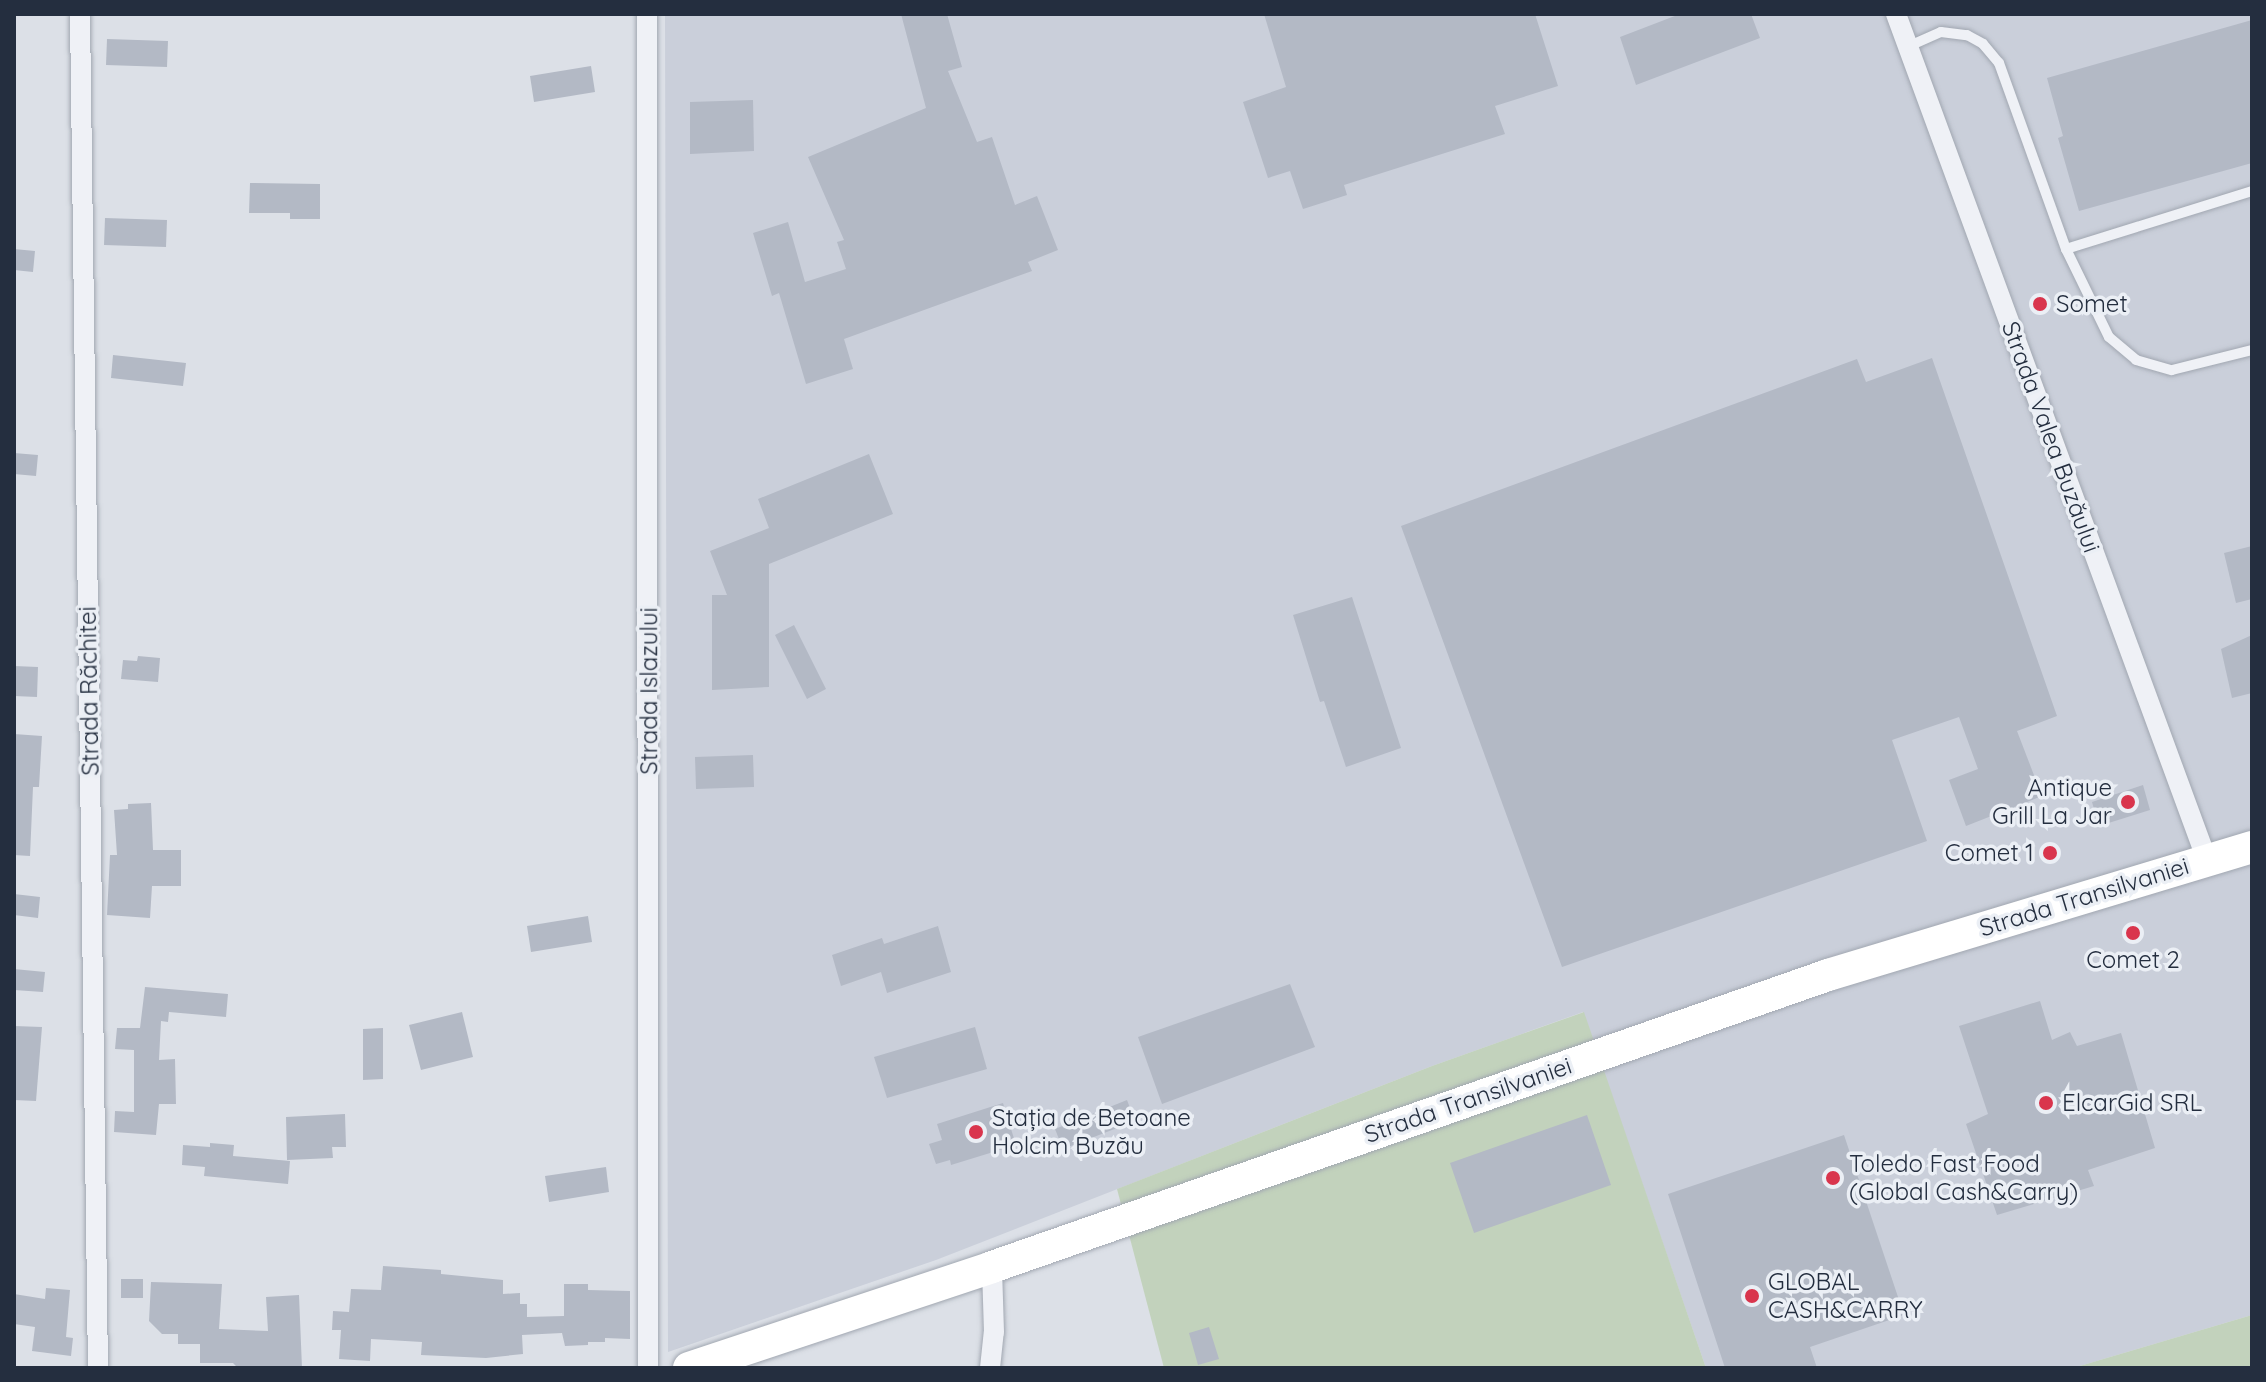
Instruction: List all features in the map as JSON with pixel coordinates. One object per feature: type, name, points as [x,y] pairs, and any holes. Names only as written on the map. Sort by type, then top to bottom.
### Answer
[{"type":"main road","name":"Strada Transilvaniei","points":[[689,1368],[992,1267],[1828,975],[2252,847]]},
{"type":"street","name":"Strada Răchitei","points":[[80,14],[98,1368]]},
{"type":"street","name":"Strada Islazului","points":[[647,14],[648,1368]]},
{"type":"street","name":"Strada Valea Buzăului","points":[[1896,14],[2207,860]]},
{"type":"street","points":[[990,1368],[994,1332],[992,1267]]},
{"type":"lane","points":[[1907,47],[1941,32],[1967,35],[1983,44],[1999,63],[2066,249],[2109,337],[2136,360],[2172,370],[2252,350]]},
{"type":"lane","points":[[2066,249],[2252,191]]},
{"type":"shaded area","points":[[665,14],[2252,14],[2252,1315],[2073,1368],[1706,1368],[1583,1012],[1432,1066],[936,1260],[668,1352]]},
{"type":"green space","points":[[1584,1012],[1706,1368],[1164,1368],[1117,1189],[1432,1066]]},
{"type":"green space","points":[[2252,1315],[2252,1368],[2073,1368]]},
{"type":"building","points":[[901,14],[947,14],[962,67],[948,71],[977,142],[992,137],[1015,205],[1037,196],[1058,250],[1028,262],[1032,271],[844,339],[853,369],[806,384],[779,293],[772,296],[753,233],[788,222],[805,282],[846,269],[837,242],[844,240],[808,157],[926,108]]},
{"type":"building","points":[[1264,14],[1535,14],[1558,86],[1495,106],[1505,134],[1344,185],[1347,195],[1303,209],[1290,171],[1268,178],[1243,102],[1286,87]]},
{"type":"building","points":[[1680,14],[1751,14],[1760,38],[1636,85],[1620,37]]},
{"type":"building","points":[[2252,20],[2252,163],[2079,211],[2058,138],[2063,136],[2047,78]]},
{"type":"building","points":[[107,39],[168,41],[167,67],[106,65]]},
{"type":"building","points":[[591,66],[595,92],[534,102],[530,76]]},
{"type":"building","points":[[753,100],[754,151],[690,154],[690,102]]},
{"type":"building","points":[[250,183],[320,184],[320,219],[290,219],[290,213],[249,213]]},
{"type":"building","points":[[105,218],[167,220],[166,247],[104,245]]},
{"type":"building","points":[[14,249],[35,251],[33,272],[14,270]]},
{"type":"building","points":[[113,355],[186,363],[183,386],[111,378]]},
{"type":"building","points":[[1932,358],[2057,716],[2017,731],[2042,796],[1966,826],[1949,780],[1978,769],[1959,717],[1892,740],[1927,841],[1562,967],[1401,526],[1857,359],[1866,382]]},
{"type":"building","points":[[14,453],[38,455],[36,476],[14,474]]},
{"type":"building","points":[[869,454],[893,514],[769,564],[769,687],[712,690],[712,595],[727,595],[710,551],[769,528],[758,499]]},
{"type":"building","points":[[2252,546],[2252,599],[2236,603],[2224,553]]},
{"type":"building","points":[[1352,597],[1401,748],[1346,767],[1324,701],[1320,702],[1293,615]]},
{"type":"building","points":[[794,625],[826,689],[807,699],[775,635]]},
{"type":"building","points":[[2252,635],[2252,693],[2232,698],[2221,649]]},
{"type":"building","points":[[138,656],[160,658],[158,682],[121,679],[123,660],[137,661]]},
{"type":"building","points":[[14,666],[38,667],[37,697],[14,696]]},
{"type":"building","points":[[14,734],[42,736],[39,787],[33,787],[30,856],[14,855]]},
{"type":"building","points":[[753,755],[754,787],[696,789],[695,757]]},
{"type":"building","points":[[2143,785],[2150,810],[2099,826],[2092,802]]},
{"type":"building","points":[[151,803],[153,850],[181,850],[181,886],[152,886],[150,918],[107,915],[110,855],[117,855],[114,810],[128,809],[128,804]]},
{"type":"building","points":[[14,894],[40,897],[38,918],[14,915]]},
{"type":"building","points":[[588,916],[592,942],[531,952],[527,926]]},
{"type":"building","points":[[938,926],[951,972],[887,993],[881,972],[841,986],[832,955],[882,938],[884,944]]},
{"type":"building","points":[[14,969],[45,972],[43,992],[14,990]]},
{"type":"building","points":[[1290,984],[1315,1047],[1162,1104],[1138,1037]]},
{"type":"building","points":[[145,987],[228,994],[226,1017],[169,1012],[168,1022],[161,1021],[159,1060],[175,1059],[176,1104],[159,1104],[156,1135],[114,1132],[115,1111],[134,1112],[134,1050],[115,1049],[117,1028],[140,1028]]},
{"type":"building","points":[[2040,1001],[2052,1040],[2070,1032],[2077,1046],[2121,1033],[2155,1148],[2088,1170],[2094,1186],[1997,1215],[1966,1124],[1988,1114],[1959,1026]]},
{"type":"building","points":[[462,1012],[473,1057],[421,1070],[409,1025]]},
{"type":"building","points":[[14,1026],[42,1027],[36,1101],[14,1100]]},
{"type":"building","points":[[975,1027],[987,1069],[887,1098],[874,1057]]},
{"type":"building","points":[[383,1028],[383,1079],[363,1080],[363,1029]]},
{"type":"building","points":[[1127,1100],[1135,1121],[1063,1149],[1055,1129]]},
{"type":"building","name":"Stația de Betoane Holcim Buzău","points":[[1003,1103],[1016,1145],[951,1165],[950,1160],[936,1164],[929,1144],[942,1140],[937,1124]]},
{"type":"building","points":[[345,1114],[346,1147],[332,1147],[333,1158],[287,1160],[286,1117]]},
{"type":"building","points":[[1587,1115],[1611,1185],[1474,1233],[1450,1163]]},
{"type":"building","points":[[1844,1135],[1904,1315],[1810,1347],[1817,1368],[1725,1368],[1668,1194]]},
{"type":"building","points":[[210,1143],[234,1145],[233,1156],[290,1161],[288,1184],[204,1176],[205,1167],[182,1165],[183,1145],[210,1147]]},
{"type":"building","points":[[606,1167],[609,1192],[549,1202],[545,1176]]},
{"type":"building","points":[[383,1266],[441,1270],[441,1274],[503,1280],[503,1294],[520,1293],[520,1304],[527,1304],[527,1317],[564,1316],[564,1284],[588,1284],[588,1290],[630,1291],[630,1339],[605,1338],[605,1342],[565,1346],[562,1333],[522,1335],[523,1354],[486,1358],[421,1355],[422,1342],[371,1339],[370,1361],[339,1359],[341,1330],[332,1330],[333,1311],[349,1312],[351,1289],[381,1290]]},
{"type":"building","points":[[121,1279],[143,1279],[143,1298],[121,1298]]},
{"type":"building","points":[[151,1282],[222,1284],[219,1329],[268,1331],[266,1297],[299,1295],[302,1368],[238,1368],[233,1363],[200,1363],[200,1344],[178,1344],[178,1334],[162,1334],[149,1321]]},
{"type":"building","points":[[46,1288],[70,1290],[66,1337],[73,1338],[71,1356],[32,1351],[35,1327],[14,1324],[14,1294],[45,1299]]},
{"type":"building","points":[[1209,1327],[1219,1359],[1198,1365],[1189,1333]]},
{"type":"place","name":"Somet","points":[[2040,304]]},
{"type":"place","name":"Antique Grill La Jar","points":[[2128,802]]},
{"type":"place","name":"Comet 1","points":[[2050,853]]},
{"type":"place","name":"Comet 2","points":[[2133,933]]},
{"type":"place","name":"ElcarGid SRL","points":[[2046,1103]]},
{"type":"place","name":"Stația de Betoane Holcim Buzău","points":[[976,1132]]},
{"type":"place","name":"Toledo Fast Food (Global Cash&Carry)","points":[[1833,1178]]},
{"type":"place","name":"GLOBAL CASH&CARRY","points":[[1752,1296]]}]
